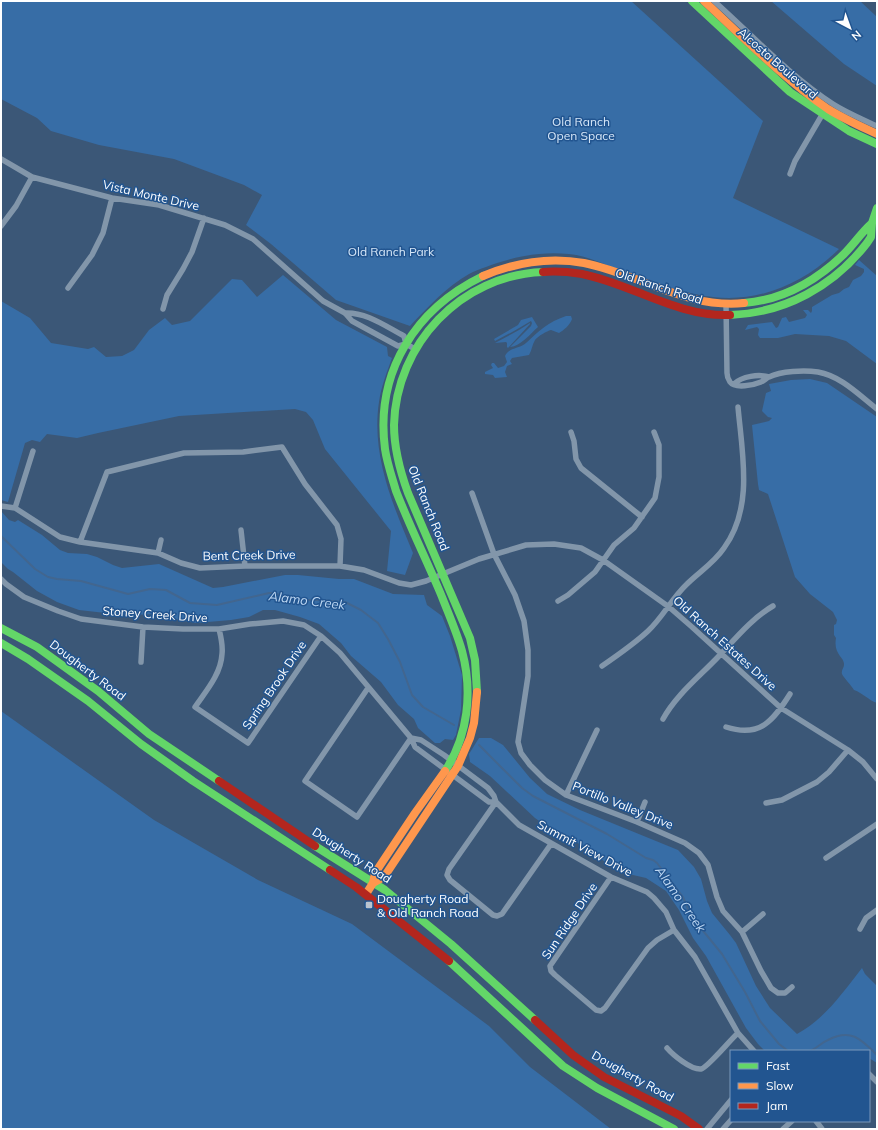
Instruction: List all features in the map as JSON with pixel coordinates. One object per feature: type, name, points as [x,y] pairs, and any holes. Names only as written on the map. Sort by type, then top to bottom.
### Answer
[{"type":"street","name":"Alcosta Boulevard","points":[[692,1],[790,92],[822,115],[877,144]]},
{"type":"street","name":"Alcosta Boulevard","points":[[704,1],[808,95],[851,122],[877,134]]},
{"type":"street","name":"Alcosta Boulevard","points":[[714,1],[812,89],[834,105],[877,126]]},
{"type":"street","points":[[790,174],[795,161],[822,115]]},
{"type":"street","name":"Vista Monte Drive","points":[[1,159],[32,177],[112,198],[159,205],[225,225],[253,239],[323,301],[345,313],[352,321],[398,346],[406,344],[415,349]]},
{"type":"street","points":[[1,226],[16,206],[32,177]]},
{"type":"street","points":[[68,288],[92,255],[103,233],[112,198]]},
{"type":"street","name":"Old Ranch Road","points":[[366,894],[373,883],[375,873],[446,769],[462,759],[472,731],[476,709],[478,677],[473,648],[463,619],[404,485],[394,441],[394,418],[398,392],[409,360],[421,339],[434,323],[454,303],[480,288],[506,278],[556,271],[581,274],[609,282],[678,307],[705,313],[750,314],[784,306],[823,286],[844,269],[871,237],[877,208]]},
{"type":"street","points":[[163,309],[167,295],[192,252],[204,218]]},
{"type":"street","name":"Old Ranch Road","points":[[373,883],[384,877],[453,775],[455,755],[464,728],[467,706],[467,678],[463,652],[454,624],[395,491],[388,467],[384,441],[384,416],[388,388],[412,333],[431,311],[453,292],[476,278],[503,268],[527,262],[559,261],[585,264],[682,297],[708,304],[735,305],[760,301],[780,296],[817,277],[836,262],[850,248],[863,231],[874,226]]},
{"type":"street","points":[[726,304],[727,373],[729,381],[732,384],[740,387],[760,383],[769,377],[803,370],[829,375],[844,383],[877,409]]},
{"type":"street","name":"Vista Monte Drive","points":[[345,313],[356,313],[376,321],[404,336],[406,344]]},
{"type":"street","points":[[602,666],[649,631],[686,584],[707,567],[724,549],[736,529],[742,505],[744,483],[738,407]]},
{"type":"street","points":[[571,432],[574,441],[576,458],[581,468],[642,517]]},
{"type":"street","points":[[558,601],[568,595],[595,572],[614,545],[634,528],[655,498],[659,477],[660,445],[654,432]]},
{"type":"street","points":[[80,542],[108,472],[184,453],[243,452],[282,447],[305,484],[337,525],[341,539],[340,566]]},
{"type":"street","points":[[15,508],[33,451]]},
{"type":"street","name":"Portillo Valley Drive","points":[[472,493],[494,554],[515,595],[524,622],[528,650],[528,676],[518,742],[521,753],[545,780],[566,795],[637,822],[685,843],[699,853],[708,865],[717,897],[724,911],[742,932],[771,988],[778,993],[785,992],[792,987]]},
{"type":"street","name":"Bent Creek Drive","points":[[1,506],[15,508],[60,537],[80,542],[158,553],[181,563],[200,568],[245,566],[340,566],[364,570],[399,583],[411,585],[433,578]]},
{"type":"street","points":[[242,530],[245,566]]},
{"type":"street","points":[[158,553],[161,540]]},
{"type":"street","name":"Old Ranch Estates Drive","points":[[433,578],[479,559],[526,545],[554,544],[581,548],[603,560],[668,607],[781,708],[848,750],[863,762],[877,779]]},
{"type":"street","name":"Stoney Creek Drive","points":[[1,579],[24,598],[81,619],[143,627],[183,629],[219,629],[283,621],[304,625],[340,653],[411,738],[415,747],[446,769]]},
{"type":"street","points":[[663,719],[670,706],[761,612],[773,606]]},
{"type":"street","points":[[141,662],[143,627]]},
{"type":"street","name":"Dougherty Road","points":[[1,628],[37,647],[98,691],[149,734],[385,890],[451,944],[573,1056],[604,1077],[681,1116],[699,1129]]},
{"type":"street","name":"Spring Brook Drive","points":[[219,629],[223,653],[221,664],[213,680],[195,707],[248,743],[320,636]]},
{"type":"street","name":"Dougherty Road","points":[[1,644],[28,658],[88,701],[141,744],[193,781],[366,894],[441,954],[563,1066],[597,1088],[674,1129]]},
{"type":"street","points":[[368,688],[305,781],[357,817],[411,738]]},
{"type":"street","points":[[726,727],[738,731],[759,728],[770,722],[790,694]]},
{"type":"street","points":[[566,795],[598,730]]},
{"type":"street","name":"Stoney Creek Drive","points":[[411,738],[421,740],[455,763]]},
{"type":"street","points":[[766,803],[782,800],[817,782],[829,772],[848,750]]},
{"type":"street","name":"Summit View Drive","points":[[455,763],[488,788],[494,796],[496,802],[519,825],[611,877],[647,892],[654,898],[666,912],[674,930],[695,957],[738,1033],[753,1050]]},
{"type":"street","name":"Summit View Drive","points":[[446,769],[489,802],[496,802]]},
{"type":"street","points":[[496,802],[449,869],[447,875],[450,880],[493,915],[497,916],[502,914],[551,844]]},
{"type":"street","points":[[637,822],[645,802]]},
{"type":"street","points":[[826,858],[877,824]]},
{"type":"street","name":"Sun Ridge Drive","points":[[611,877],[550,966],[551,971],[555,975],[596,1010],[601,1011],[605,1008],[648,948],[674,930]]},
{"type":"street","points":[[860,929],[866,918],[877,910]]},
{"type":"street","points":[[742,932],[763,914]]},
{"type":"street","points":[[667,1048],[674,1056],[695,1069],[700,1069],[708,1065],[721,1049],[738,1033]]},
{"type":"street","points":[[707,1129],[730,1101]]},
{"type":"street","points":[[723,1129],[730,1121]]},
{"type":"street","points":[[783,1129],[791,1122]]},
{"type":"green space","name":"Old Ranch Open Space","points":[[1,1],[631,1],[763,121],[733,198],[839,249],[812,271],[781,288],[748,297],[731,298],[713,297],[680,290],[576,255],[558,253],[537,254],[496,263],[469,274],[445,291],[410,326],[336,300],[271,244],[246,225],[262,195],[244,185],[174,159],[99,145],[51,131],[37,118],[1,99]]},
{"type":"green space","points":[[771,1],[860,1],[877,17],[877,86],[844,64]]},
{"type":"green space","points":[[859,260],[877,276],[877,364],[846,341],[829,336],[795,334],[778,338],[760,338],[758,335],[759,329],[757,327],[745,330],[748,325],[772,322],[776,328],[778,327],[782,318],[786,317],[789,322],[805,318],[807,315],[803,310],[808,310],[811,313],[812,307],[849,287],[853,280],[861,276],[864,269],[855,265]]},
{"type":"green space","points":[[283,275],[336,320],[387,347],[388,356],[392,358],[384,380],[379,402],[377,422],[378,442],[381,461],[391,498],[413,553],[405,575],[387,571],[391,531],[325,449],[313,420],[306,412],[295,409],[179,416],[77,438],[47,434],[40,442],[32,440],[25,443],[8,502],[1,500],[1,301],[30,318],[51,343],[88,349],[94,347],[106,357],[122,356],[134,350],[149,330],[165,318],[172,325],[190,321],[232,279],[242,280],[257,297]]},
{"type":"green space","points":[[566,316],[571,316],[572,319],[563,330],[559,333],[551,330],[545,333],[535,340],[529,355],[512,358],[510,361],[512,364],[507,366],[505,372],[507,377],[495,378],[493,375],[485,374],[485,372],[493,368],[491,365],[492,363],[494,363],[498,368],[504,366],[507,362],[505,356],[509,351],[524,345],[549,324]]},
{"type":"green space","points":[[532,317],[538,327],[522,342],[510,347],[531,326],[531,321],[495,341],[494,339],[518,325],[521,320]]},
{"type":"green space","points":[[530,323],[508,348],[506,342],[495,343],[519,330]]},
{"type":"green space","points":[[810,379],[827,383],[877,417],[877,703],[854,690],[842,674],[844,662],[837,652],[836,638],[834,635],[834,625],[836,624],[837,620],[833,612],[810,594],[795,577],[768,494],[759,490],[752,425],[769,421],[772,418],[768,417],[762,411],[766,393],[771,391],[769,384],[791,380]]},
{"type":"green space","points":[[1,511],[9,520],[15,522],[18,520],[42,535],[60,550],[68,553],[87,554],[122,568],[159,564],[213,588],[285,575],[298,575],[354,579],[393,594],[424,595],[427,605],[442,616],[462,675],[461,710],[456,735],[453,740],[445,739],[440,743],[435,743],[418,728],[414,719],[398,705],[381,682],[351,656],[341,643],[319,624],[300,617],[275,610],[263,610],[249,617],[196,623],[179,620],[163,614],[123,615],[79,610],[57,602],[37,591],[1,562]]},
{"type":"green space","points":[[1,711],[154,820],[258,880],[352,924],[489,1026],[530,1067],[611,1129],[1,1129]]},
{"type":"green space","points":[[479,738],[491,738],[503,745],[530,778],[547,794],[580,810],[678,850],[694,867],[701,879],[712,913],[736,943],[756,986],[770,1008],[797,1034],[825,1013],[862,968],[865,974],[877,986],[877,1063],[870,1059],[870,1050],[764,1050],[746,1028],[706,956],[693,938],[679,910],[666,891],[646,878],[620,872],[572,839],[545,825],[535,818],[490,776],[470,762],[469,754]]},
{"type":"waterway","name":"Alamo Creek","points":[[1,536],[35,569],[48,577],[81,581],[128,594],[150,589],[166,590],[190,603],[217,605],[269,593],[274,593],[294,600],[345,602],[361,610],[378,623],[400,662],[412,695],[423,707],[454,725]]},
{"type":"waterway","name":"Alamo Creek","points":[[479,745],[522,788],[533,796],[607,834],[657,863],[683,897],[691,916],[722,954],[745,992],[760,1021],[779,1044],[787,1050]]},
{"type":"waterway","name":"Alamo Creek","points":[[812,1050],[825,1041],[843,1035],[849,1035],[861,1040],[877,1055]]},
{"type":"traffic: fast","points":[[692,1],[790,92],[849,131],[877,144]]},
{"type":"traffic: fast","points":[[730,315],[770,309],[789,303],[824,284],[854,258],[867,243],[871,237],[872,223],[877,208]]},
{"type":"traffic: fast","points":[[744,303],[772,298],[786,293],[811,280],[844,254],[871,224]]},
{"type":"traffic: fast","points":[[477,692],[475,660],[470,638],[408,493],[400,468],[394,434],[398,395],[407,367],[420,342],[438,319],[460,300],[485,286],[513,276],[543,272]]},
{"type":"traffic: fast","points":[[445,771],[459,743],[466,713],[468,698],[465,666],[460,644],[450,617],[396,491],[385,449],[384,421],[387,394],[394,369],[405,346],[419,325],[438,306],[459,290],[483,276]]},
{"type":"traffic: fast","points":[[1,628],[37,647],[98,691],[149,734],[219,781]]},
{"type":"traffic: fast","points":[[1,643],[28,659],[88,701],[141,744],[193,781],[330,870]]},
{"type":"traffic: fast","points":[[315,846],[385,890],[451,944],[535,1020]]},
{"type":"traffic: fast","points":[[449,961],[563,1066],[597,1088],[674,1129]]},
{"type":"traffic: slow","points":[[704,1],[764,57],[811,97],[834,113],[877,134]]},
{"type":"traffic: slow","points":[[483,276],[495,271],[532,262],[571,261],[604,268],[682,296],[702,301],[744,303]]},
{"type":"traffic: slow","points":[[373,883],[384,877],[458,766],[470,738],[474,723],[477,692]]},
{"type":"traffic: slow","points":[[366,894],[373,883],[375,873],[445,771]]},
{"type":"traffic: jam","points":[[543,272],[582,274],[619,285],[673,306],[710,314],[730,315]]},
{"type":"traffic: jam","points":[[219,781],[315,846]]},
{"type":"traffic: jam","points":[[330,870],[356,887],[449,961]]},
{"type":"traffic: jam","points":[[535,1020],[573,1055],[604,1077],[681,1116],[699,1129]]},
{"type":"place","name":"Dougherty Road & Old Ranch Road","points":[[369,905]]},
{"type":"park label","name":"Old Ranch Park","points":[[391,251]]}]
